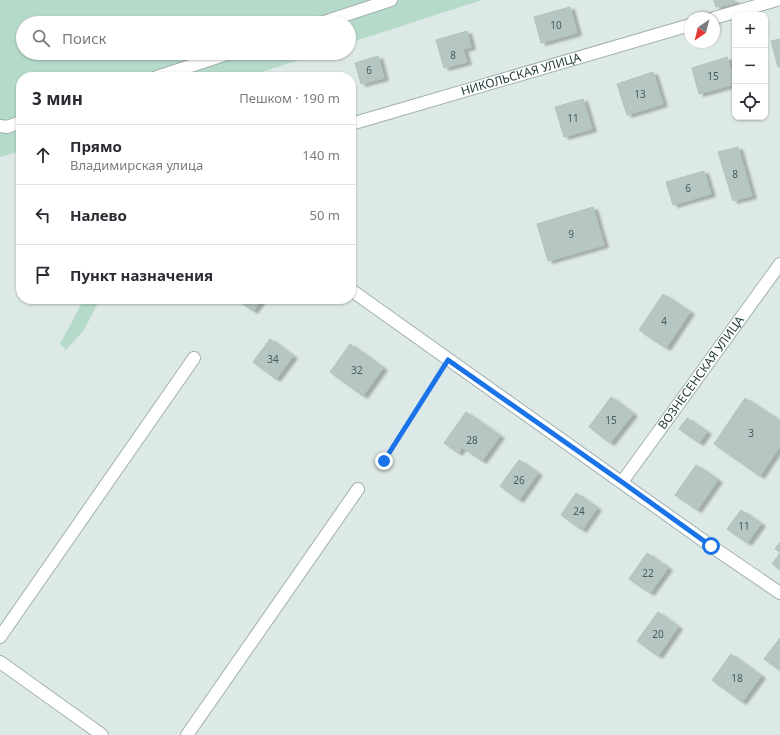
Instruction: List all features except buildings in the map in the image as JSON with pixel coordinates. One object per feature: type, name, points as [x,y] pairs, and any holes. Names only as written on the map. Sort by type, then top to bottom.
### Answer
[{"type":"street","points":[[342,16],[391,0]]},
{"type":"street","points":[[720,16],[777,0]]},
{"type":"street","name":"НИКОЛЬСКАЯ УЛИЦА","points":[[356,123],[684,27]]},
{"type":"street","points":[[172,72],[209,60]]},
{"type":"street","points":[[0,126],[7,127],[16,124]]},
{"type":"street","name":"ВОЗНЕСЕНСКАЯ УЛИЦА","points":[[622,482],[780,264]]},
{"type":"street","points":[[356,294],[711,546],[780,593]]},
{"type":"street","points":[[0,637],[194,358]]},
{"type":"street","points":[[187,735],[358,489]]},
{"type":"street","points":[[0,662],[102,735]]},
{"type":"path","points":[[384,461],[448,360]]},
{"type":"green space","points":[[0,0],[482,0],[356,41],[356,16],[16,16],[16,60],[299,60],[262,72],[16,72],[16,152],[0,157]]},
{"type":"green space","points":[[81,304],[97,304],[84,330],[66,350],[60,344]]},
{"type":"route","points":[[384,461],[448,360],[711,546]]}]
